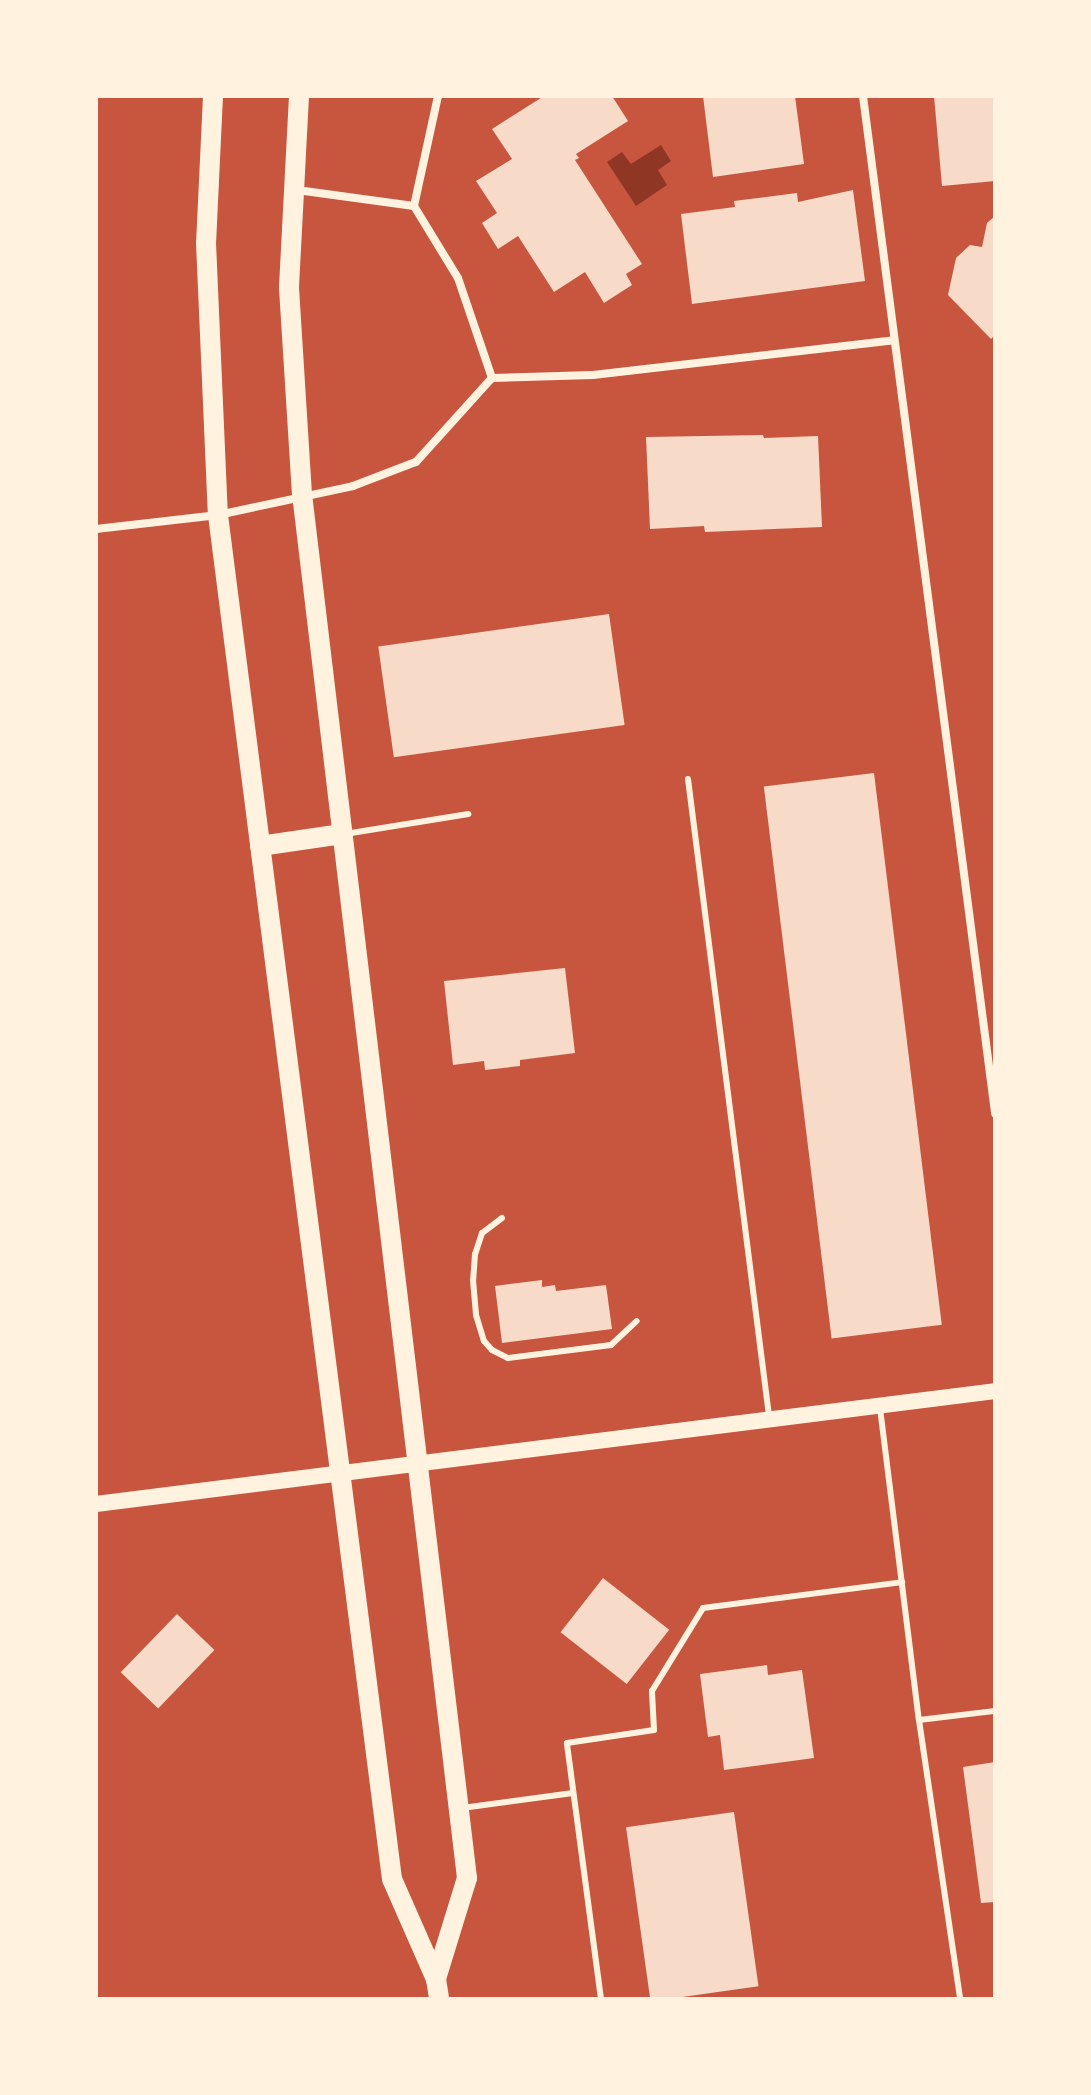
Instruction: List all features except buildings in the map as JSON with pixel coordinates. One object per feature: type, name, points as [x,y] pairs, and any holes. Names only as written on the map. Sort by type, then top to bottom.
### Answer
[{"type":"main road","points":[[213,96],[206,243],[218,515],[392,1879],[438,1989]]},
{"type":"main road","points":[[299,96],[292,189],[291,356],[302,494],[467,1878],[438,1989]]},
{"type":"main road","points":[[260,846],[342,834]]},
{"type":"main road","points":[[96,1504],[995,1391]]},
{"type":"street","points":[[438,96],[414,206],[458,278],[492,378]]},
{"type":"street","points":[[863,96],[995,1113]]},
{"type":"street","points":[[292,189],[414,206]]},
{"type":"street","points":[[96,529],[218,515],[302,494],[353,486],[416,462],[492,378],[593,375],[894,340]]},
{"type":"lane","points":[[688,779],[770,1420]]},
{"type":"lane","points":[[342,834],[468,814]]},
{"type":"lane","points":[[502,1218],[482,1233],[475,1254],[473,1280],[476,1315],[484,1341],[492,1350],[508,1358],[611,1345],[637,1321]]},
{"type":"lane","points":[[880,1406],[919,1720],[960,1999]]},
{"type":"lane","points":[[601,1999],[567,1743],[654,1730],[652,1691],[703,1608],[902,1582]]},
{"type":"lane","points":[[919,1720],[995,1711]]},
{"type":"lane","points":[[459,1808],[573,1793]]},
{"type":"shaded area","points":[[661,145],[671,161],[658,170],[667,185],[636,206],[607,162],[622,152],[631,164]]}]
